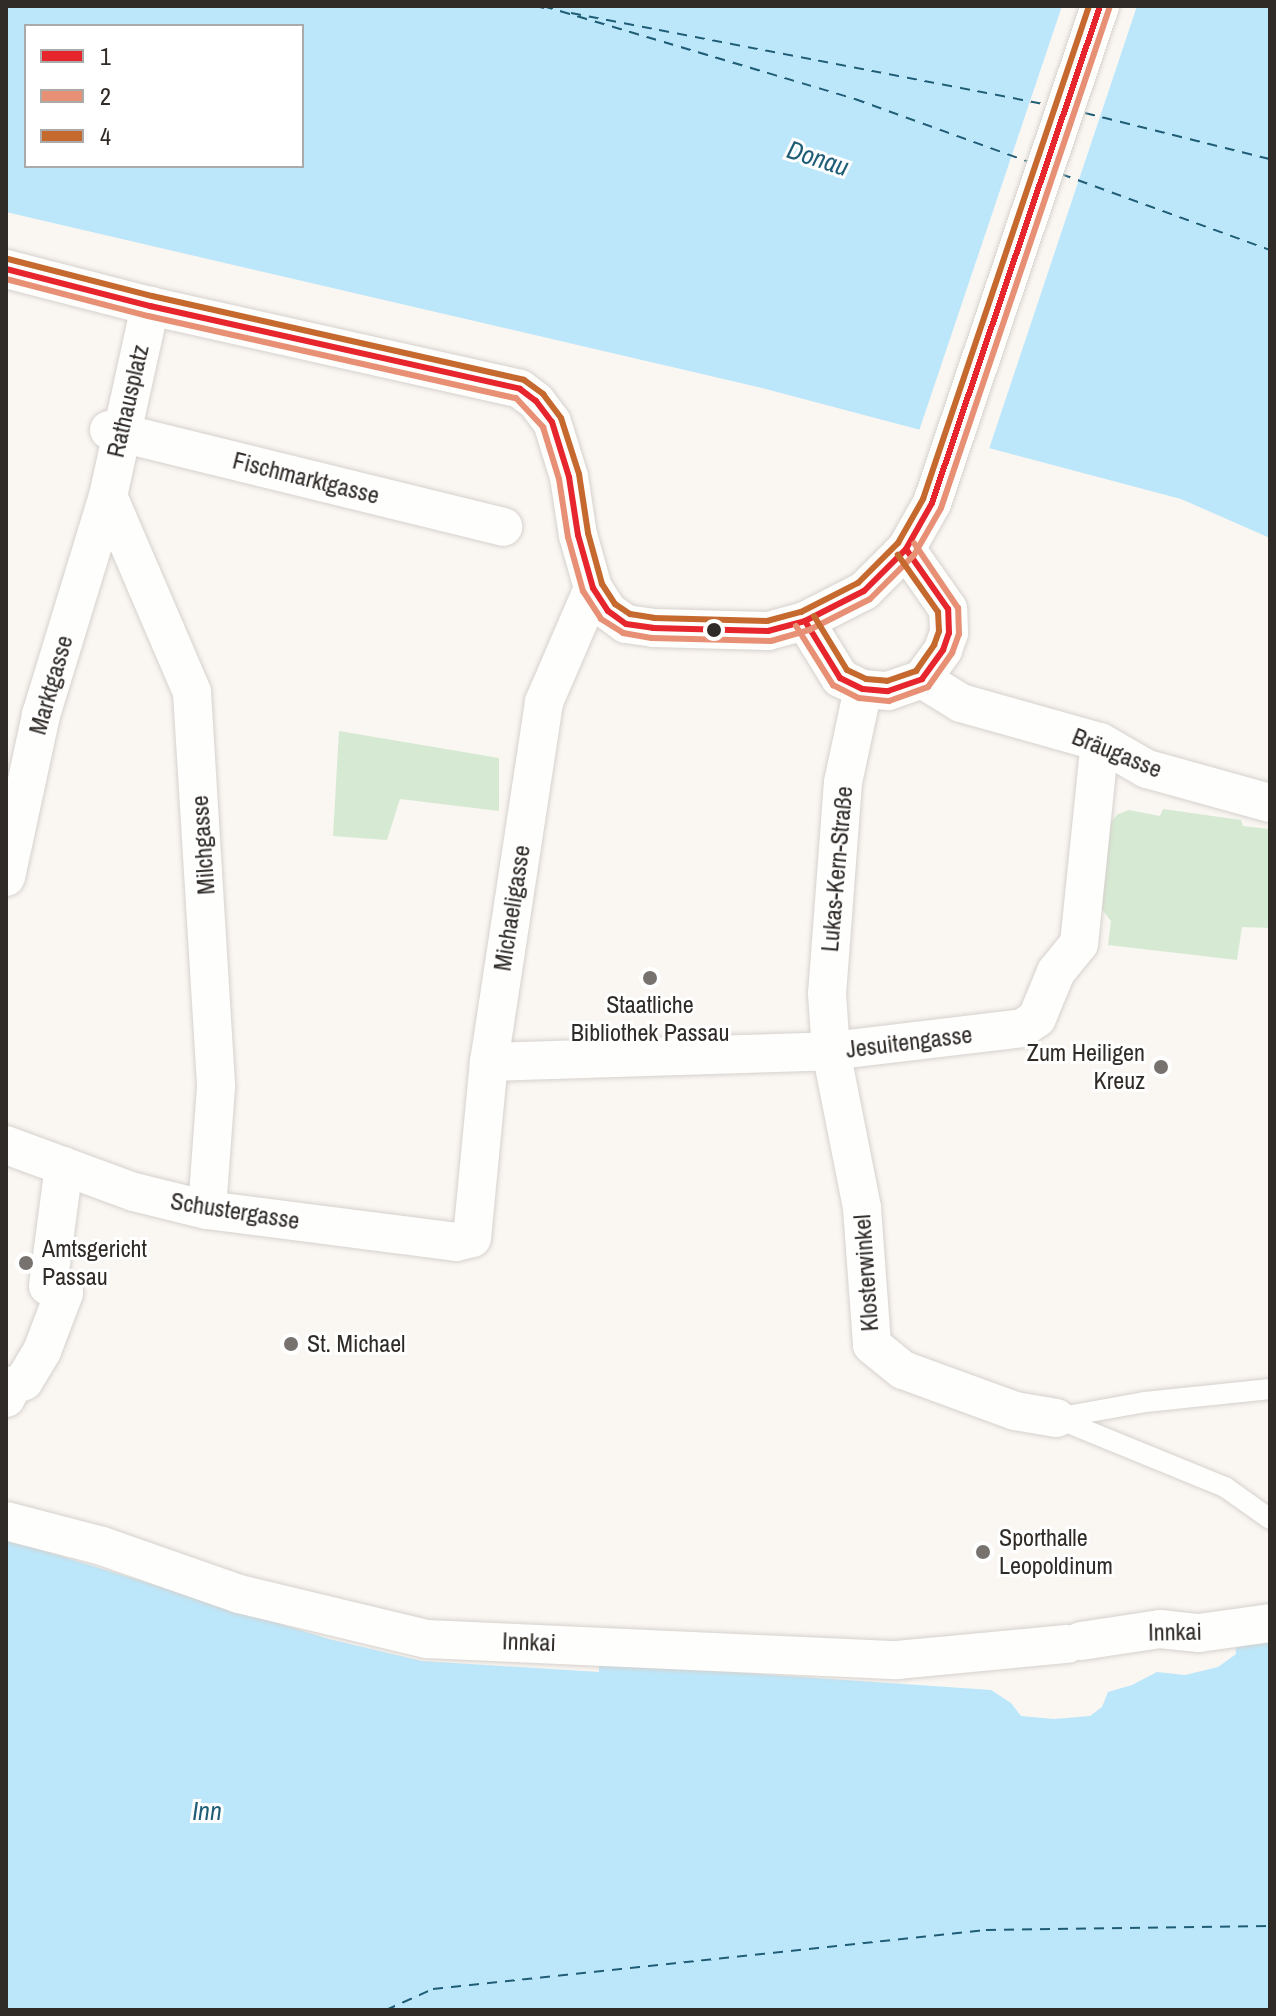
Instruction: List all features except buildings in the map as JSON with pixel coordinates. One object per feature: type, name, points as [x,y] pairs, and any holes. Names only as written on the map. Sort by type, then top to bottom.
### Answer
[{"type":"street","points":[[6,269],[150,306],[520,389],[536,401],[552,422],[569,477],[578,535],[593,588],[608,611],[626,624],[714,632],[768,631],[805,621],[864,591],[906,549],[932,503],[1100,6]]},
{"type":"street","name":"Rathausplatz","points":[[108,496],[115,431],[150,306]]},
{"type":"street","name":"Fischmarktgasse","points":[[115,431],[503,527]]},
{"type":"street","name":"Marktgasse","points":[[6,877],[41,715],[108,496]]},
{"type":"street","name":"Milchgasse","points":[[108,496],[192,692],[216,1087],[207,1210]]},
{"type":"street","points":[[805,621],[840,678],[863,689],[888,691],[922,679],[943,650],[949,633],[948,609],[935,586],[906,549]]},
{"type":"street","name":"Michaeligasse","points":[[472,1238],[489,1062],[544,702],[593,588]]},
{"type":"street","name":"Bräugasse","points":[[922,679],[961,703],[1100,742],[1147,769],[1270,803]]},
{"type":"street","name":"Lukas-Kern-Straße","points":[[831,1051],[827,993],[843,782],[863,689]]},
{"type":"street","name":"Jesuitengasse","points":[[489,1062],[831,1051],[1023,1028],[1037,1018],[1056,972],[1079,944],[1100,742]]},
{"type":"street","name":"Klosterwinkel","points":[[831,1051],[862,1208],[872,1345],[903,1370],[1015,1411],[1056,1418]]},
{"type":"street","name":"Schustergasse","points":[[6,1145],[134,1192],[207,1210],[456,1242],[472,1238]]},
{"type":"street","points":[[6,1398],[12,1386],[24,1381],[42,1351],[64,1293],[48,1286],[64,1166]]},
{"type":"street","name":"Innkai","points":[[6,1521],[102,1546],[239,1594],[427,1639],[897,1660],[1074,1642],[1160,1629],[1199,1633],[1270,1623]]},
{"type":"lane","name":"Klosterwinkel","points":[[1056,1418],[1145,1402],[1270,1389]]},
{"type":"lane","name":"Klosterwinkel","points":[[1056,1418],[1225,1487],[1270,1519]]},
{"type":"green space","points":[[339,731],[499,758],[499,811],[400,799],[387,840],[333,836]]},
{"type":"green space","points":[[1163,809],[1241,820],[1243,826],[1270,829],[1270,928],[1242,927],[1237,960],[1108,945],[1111,921],[1101,908],[1110,823],[1118,814],[1129,810],[1160,816]]},
{"type":"water","name":"Donau","points":[[6,6],[1270,6],[1270,538],[1181,499],[762,388],[6,212]]},
{"type":"water","name":"Inn","points":[[6,1539],[329,1639],[422,1661],[599,1672],[599,1663],[991,1690],[1011,1703],[1021,1716],[1054,1719],[1090,1716],[1102,1707],[1108,1692],[1132,1685],[1157,1672],[1185,1675],[1218,1667],[1236,1654],[1235,1639],[1270,1634],[1270,2010],[6,2010]]},
{"type":"pier","points":[[1062,6],[1137,6],[988,452],[918,434]]},
{"type":"ferry route","points":[[534,6],[545,8]]},
{"type":"ferry route","points":[[543,6],[855,99],[1029,162]]},
{"type":"ferry route","points":[[571,13],[1047,105]]},
{"type":"ferry route","points":[[1085,113],[1270,159]]},
{"type":"ferry route","points":[[1061,174],[1270,250]]},
{"type":"ferry route","points":[[386,2010],[433,1989],[986,1930],[1270,1926]]},
{"type":"transit line","name":"4","points":[[8,259],[152,296],[524,380],[543,394],[561,418],[579,474],[588,533],[602,584],[615,604],[630,614],[654,618],[767,621],[801,612],[858,583],[898,543],[923,499],[1089,6]]},
{"type":"transit line","name":"1","points":[[6,269],[150,306],[520,389],[536,401],[552,422],[569,477],[578,535],[593,588],[608,611],[626,624],[653,628],[768,631],[805,621],[864,591],[906,549],[932,503],[1100,6]]},
{"type":"transit line","name":"2","points":[[6,279],[148,316],[516,398],[543,427],[559,479],[568,537],[583,591],[601,619],[623,633],[652,638],[771,641],[809,630],[870,599],[914,555],[941,508],[1109,9]]},
{"type":"transit line","name":"2","points":[[796,626],[833,685],[859,698],[889,701],[928,687],[952,653],[959,634],[958,608],[914,543]]},
{"type":"transit line","name":"1","points":[[805,621],[840,678],[863,689],[888,691],[922,679],[943,650],[949,633],[948,609],[906,549]]},
{"type":"transit line","name":"4","points":[[814,616],[847,670],[866,679],[887,681],[916,671],[934,645],[939,631],[938,612],[898,555]]},
{"type":"place","name":"Staatliche Bibliothek Passau","points":[[650,978]]},
{"type":"place","name":"Zum Heiligen Kreuz","points":[[1161,1067]]},
{"type":"place","name":"Amtsgericht Passau","points":[[26,1263]]},
{"type":"place","name":"St. Michael","points":[[291,1344]]},
{"type":"place","name":"Sporthalle Leopoldinum","points":[[983,1552]]}]
